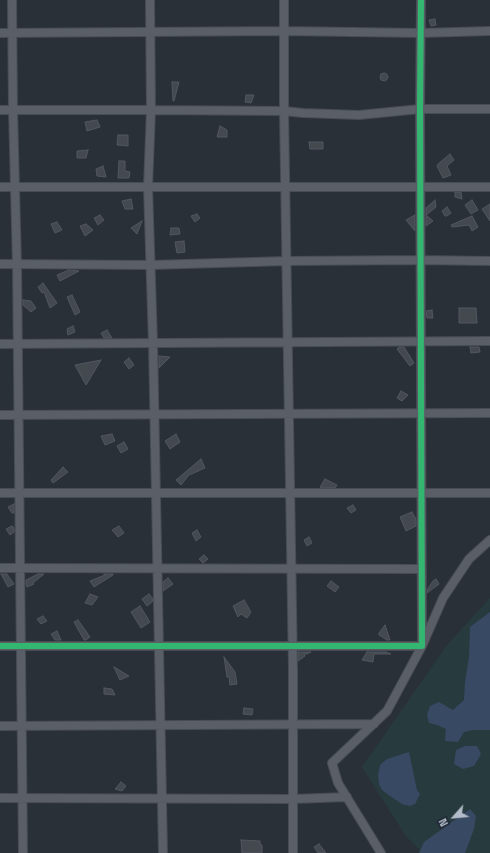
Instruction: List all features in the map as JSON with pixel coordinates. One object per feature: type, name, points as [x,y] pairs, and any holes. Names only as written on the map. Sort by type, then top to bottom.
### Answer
[{"type":"street","points":[[12,0],[17,265],[23,853]]},
{"type":"street","points":[[150,0],[152,110],[148,187],[153,343],[163,853]]},
{"type":"street","points":[[284,0],[284,112],[293,645],[293,853]]},
{"type":"street","points":[[422,0],[420,109],[422,646]]},
{"type":"street","points":[[0,33],[284,31],[421,33],[490,31]]},
{"type":"street","points":[[0,110],[152,110],[359,115],[420,109],[490,109]]},
{"type":"street","points":[[0,187],[490,187]]},
{"type":"street","points":[[0,264],[151,265],[287,261],[490,261]]},
{"type":"street","points":[[0,344],[490,341]]},
{"type":"street","points":[[0,415],[490,413]]},
{"type":"street","points":[[0,493],[490,493]]},
{"type":"street","points":[[381,853],[338,783],[332,763],[387,711],[422,646],[443,598],[469,559],[490,540]]},
{"type":"street","points":[[0,568],[421,569]]},
{"type":"street","points":[[0,646],[422,646]]},
{"type":"street","points":[[0,726],[374,724]]},
{"type":"street","points":[[0,798],[347,798]]},
{"type":"green space","points":[[490,598],[490,853],[423,853],[405,835],[362,767],[447,645]]},
{"type":"water","points":[[490,612],[490,730],[473,730],[464,732],[458,742],[445,741],[446,729],[429,723],[427,715],[430,706],[439,702],[453,710],[464,700],[469,657],[470,627]]},
{"type":"water","points":[[465,746],[477,746],[481,754],[474,766],[463,769],[454,764],[456,750]]},
{"type":"water","points":[[409,752],[417,790],[420,794],[415,804],[410,806],[402,804],[382,790],[379,784],[378,775],[380,765],[387,759]]},
{"type":"water","points":[[470,809],[476,816],[474,829],[465,853],[419,853],[424,842]]},
{"type":"building","points":[[435,19],[436,25],[431,26],[429,20]]},
{"type":"building","points":[[384,73],[387,74],[387,80],[384,81],[381,80],[380,77],[381,74]]},
{"type":"building","points":[[172,82],[179,82],[174,101],[173,101]]},
{"type":"building","points":[[246,95],[254,95],[251,103],[245,102]]},
{"type":"building","points":[[97,120],[100,127],[87,131],[85,122]]},
{"type":"building","points":[[220,126],[227,130],[227,137],[217,137]]},
{"type":"building","points":[[118,135],[128,135],[128,146],[117,145]]},
{"type":"building","points":[[309,142],[323,142],[323,149],[310,149]]},
{"type":"building","points":[[88,150],[86,158],[77,158],[77,151]]},
{"type":"building","points":[[450,154],[454,160],[447,166],[451,175],[443,178],[437,166]]},
{"type":"building","points":[[119,161],[125,161],[125,171],[130,172],[129,178],[118,178]]},
{"type":"building","points":[[103,166],[106,177],[97,176],[96,169]]},
{"type":"building","points":[[455,192],[461,192],[462,199],[455,197]]},
{"type":"building","points":[[131,199],[133,209],[125,209],[122,201]]},
{"type":"building","points":[[435,200],[436,207],[426,215],[426,208]]},
{"type":"building","points":[[472,200],[478,210],[471,214],[465,205]]},
{"type":"building","points":[[490,204],[490,221],[482,209]]},
{"type":"building","points":[[447,207],[451,213],[445,216],[442,211]]},
{"type":"building","points":[[197,214],[200,218],[195,222],[191,216]]},
{"type":"building","points":[[100,215],[104,220],[98,225],[94,218]]},
{"type":"building","points":[[415,215],[415,231],[406,220]]},
{"type":"building","points":[[426,215],[433,221],[426,226]]},
{"type":"building","points":[[472,216],[478,227],[472,231],[469,225],[452,227],[451,225]]},
{"type":"building","points":[[142,221],[137,234],[131,228]]},
{"type":"building","points":[[57,222],[62,230],[55,233],[51,224]]},
{"type":"building","points":[[86,224],[93,230],[85,236],[80,226]]},
{"type":"building","points":[[171,228],[179,228],[180,234],[170,235]]},
{"type":"building","points":[[184,241],[185,252],[177,253],[175,242]]},
{"type":"building","points":[[69,270],[79,271],[60,281],[57,275]]},
{"type":"building","points":[[43,283],[57,303],[50,308],[44,292],[42,293],[38,287]]},
{"type":"building","points":[[72,295],[80,312],[75,315],[67,297]]},
{"type":"building","points":[[23,300],[31,301],[36,308],[31,312],[23,305]]},
{"type":"building","points":[[459,308],[476,308],[477,323],[459,323]]},
{"type":"building","points":[[432,310],[433,318],[427,318],[426,311]]},
{"type":"building","points":[[73,326],[75,332],[68,335],[67,329]]},
{"type":"building","points":[[107,330],[112,338],[104,338],[101,333]]},
{"type":"building","points":[[399,347],[404,347],[414,363],[410,366],[397,349]]},
{"type":"building","points":[[470,347],[479,347],[480,352],[471,353]]},
{"type":"building","points":[[159,356],[170,357],[159,368]]},
{"type":"building","points":[[129,358],[134,365],[129,369],[124,362]]},
{"type":"building","points":[[101,360],[86,385],[75,365]]},
{"type":"building","points":[[401,391],[408,395],[402,401],[397,398]]},
{"type":"building","points":[[112,434],[115,441],[105,445],[101,436]]},
{"type":"building","points":[[176,434],[180,442],[170,449],[165,441]]},
{"type":"building","points":[[124,442],[128,449],[121,453],[117,446]]},
{"type":"building","points":[[201,459],[205,468],[189,475],[181,485],[176,480]]},
{"type":"building","points":[[63,467],[68,472],[53,483],[51,480]]},
{"type":"building","points":[[325,479],[337,485],[335,488],[320,487]]},
{"type":"building","points":[[14,504],[14,513],[12,513],[8,507]]},
{"type":"building","points":[[353,505],[356,510],[351,513],[347,508]]},
{"type":"building","points":[[412,512],[416,519],[416,526],[406,531],[400,517]]},
{"type":"building","points":[[12,526],[14,528],[14,532],[10,535],[6,529]]},
{"type":"building","points":[[119,526],[124,533],[118,537],[112,530]]},
{"type":"building","points":[[197,530],[201,537],[196,541],[192,533]]},
{"type":"building","points":[[309,537],[312,543],[307,546],[304,540]]},
{"type":"building","points":[[204,555],[208,559],[203,563],[199,559]]},
{"type":"building","points":[[1,574],[7,574],[14,584],[8,587]]},
{"type":"building","points":[[38,574],[44,574],[33,583],[34,584],[27,587],[26,580]]},
{"type":"building","points":[[104,574],[113,575],[94,587],[90,581],[105,575]]},
{"type":"building","points":[[168,578],[173,584],[163,591],[163,582]]},
{"type":"building","points":[[436,579],[439,584],[427,593],[427,590]]},
{"type":"building","points":[[331,581],[339,587],[335,592],[327,586]]},
{"type":"building","points":[[90,594],[98,597],[92,605],[85,603]]},
{"type":"building","points":[[149,594],[153,601],[147,606],[142,599]]},
{"type":"building","points":[[244,600],[251,612],[247,618],[241,614],[238,617],[233,606]]},
{"type":"building","points":[[140,606],[150,622],[141,628],[131,612]]},
{"type":"building","points":[[43,616],[47,621],[41,624],[37,619]]},
{"type":"building","points":[[78,620],[90,637],[86,640],[84,640],[74,622]]},
{"type":"building","points":[[385,625],[390,640],[387,640],[379,635]]},
{"type":"building","points":[[57,631],[61,640],[55,640],[51,634]]},
{"type":"building","points":[[298,652],[311,652],[304,655],[305,656],[298,661]]},
{"type":"building","points":[[367,652],[386,652],[391,654],[374,654],[373,662],[362,660]]},
{"type":"building","points":[[224,657],[235,672],[237,684],[230,685],[229,677],[227,677]]},
{"type":"building","points":[[114,667],[129,676],[120,680]]},
{"type":"building","points":[[104,688],[112,689],[115,695],[104,694]]},
{"type":"building","points":[[244,708],[253,709],[252,715],[243,714]]},
{"type":"building","points":[[121,782],[126,786],[122,791],[115,789]]},
{"type":"building","points":[[241,840],[260,841],[260,845],[262,845],[262,853],[242,853]]},
{"type":"building","points":[[319,844],[326,853],[318,853],[314,847]]},
{"type":"cycle path","points":[[0,646],[422,646],[421,0]]}]
